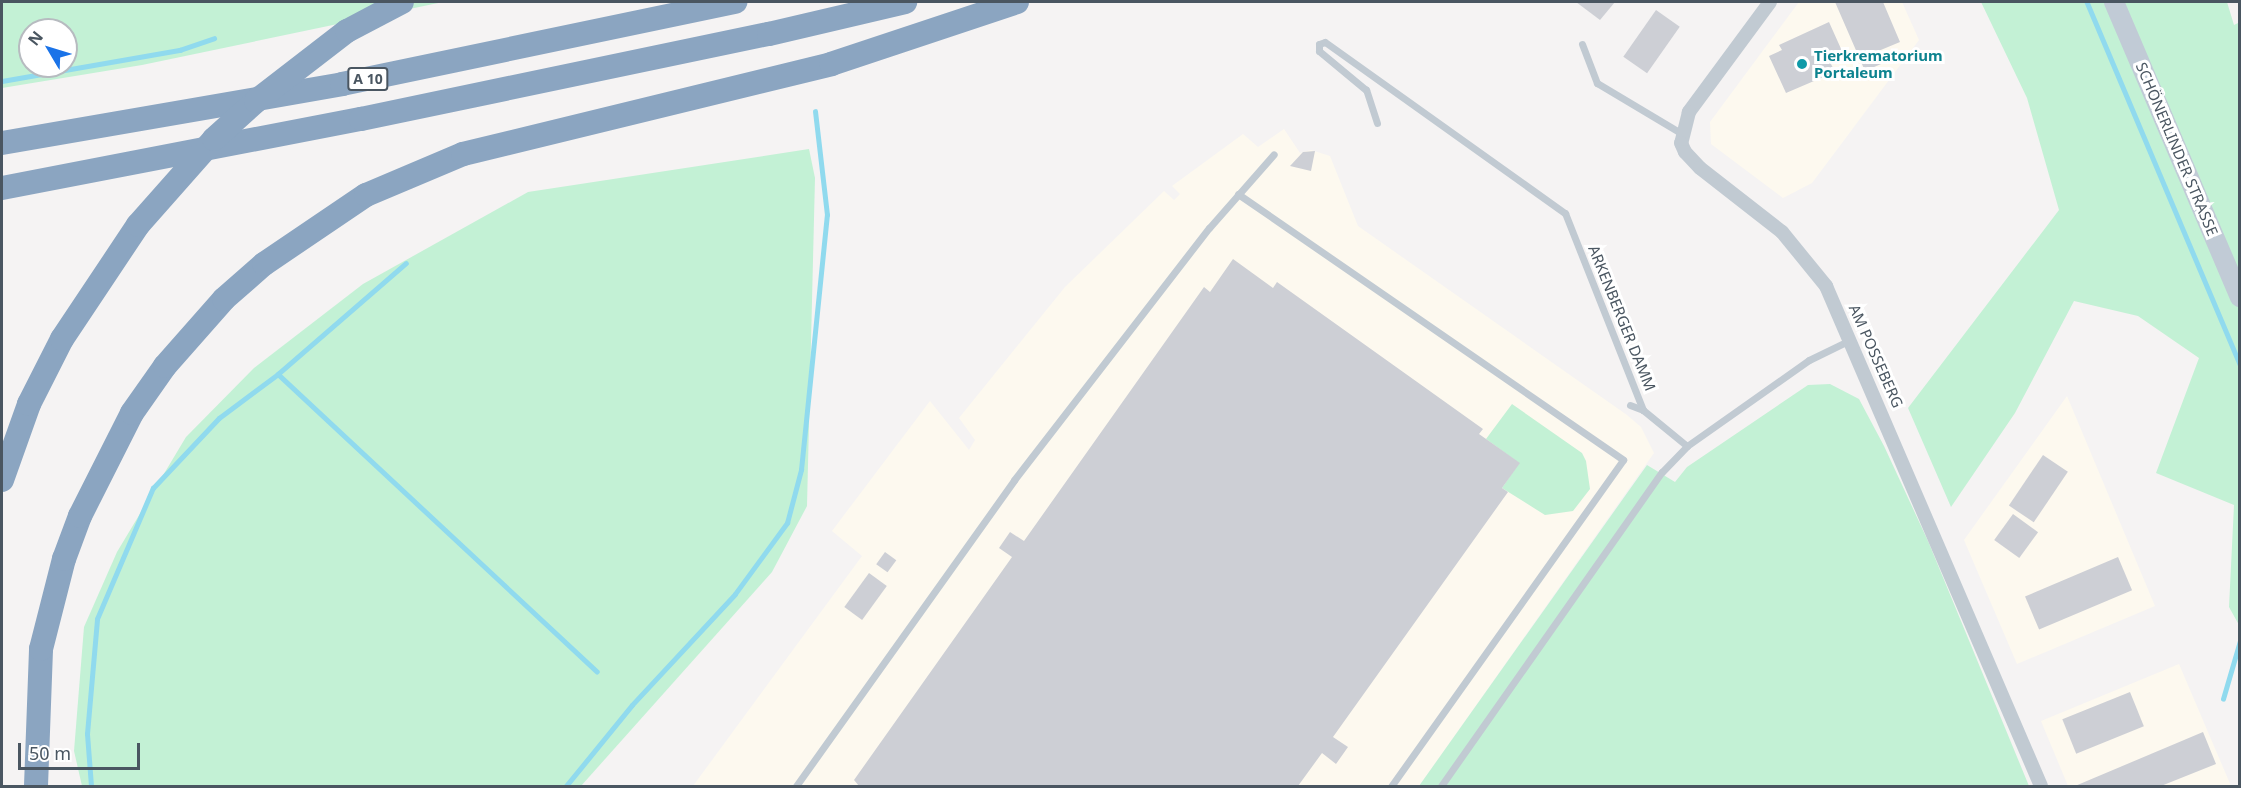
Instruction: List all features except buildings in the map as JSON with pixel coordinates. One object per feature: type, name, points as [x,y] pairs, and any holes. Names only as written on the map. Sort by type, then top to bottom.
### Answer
[{"type":"highway","points":[[2,480],[29,404],[62,339],[104,271],[174,181],[256,101],[347,31],[402,2]]},
{"type":"highway","name":"A 10","points":[[2,143],[342,84],[736,2]]},
{"type":"highway","points":[[2,188],[372,117],[769,34],[905,2]]},
{"type":"highway","points":[[36,786],[41,649],[64,559],[84,506],[132,413],[165,366],[224,299],[264,264],[366,195],[462,154],[831,64],[1017,2]]},
{"type":"main road","name":"SCHÖNERLINDER STRASSE","points":[[2114,2],[2240,297]]},
{"type":"street","points":[[1681,133],[1701,95],[1770,2]]},
{"type":"street","name":"AM POSSEBERG","points":[[1681,133],[1685,152],[1692,160],[1782,232],[1805,256],[1826,286],[1852,339],[2041,786]]},
{"type":"lane","name":"ARKENBERGER DAMM","points":[[1377,123],[1366,90],[1319,51],[1319,44],[1325,42],[1378,84],[1390,87],[1566,213],[1643,410],[1687,446]]},
{"type":"lane","points":[[1582,44],[1597,83],[1681,133]]},
{"type":"lane","points":[[796,786],[1014,480],[1238,194],[1274,154]]},
{"type":"lane","points":[[1238,194],[1623,460],[1391,786]]},
{"type":"lane","points":[[1441,786],[1662,472],[1687,446],[1809,360],[1852,339]]},
{"type":"lane","points":[[1630,405],[1643,410]]},
{"type":"shaded area","points":[[1799,2],[1902,2],[1919,40],[1812,183],[1783,198],[1711,144],[1710,122]]},
{"type":"shaded area","points":[[1284,129],[1300,153],[1311,150],[1330,156],[1358,226],[1627,415],[1641,427],[1654,453],[1419,786],[693,786],[862,556],[832,531],[930,401],[969,450],[975,440],[959,418],[1065,287],[1164,191],[1174,200],[1180,194],[1172,186],[1243,134],[1258,147]]},
{"type":"shaded area","points":[[2067,396],[2155,606],[2017,664],[1964,540]]},
{"type":"shaded area","points":[[2179,664],[2231,786],[2068,786],[2041,721]]},
{"type":"green space","points":[[2,2],[443,2],[142,65],[78,76],[78,18],[18,18],[18,78],[63,78],[2,88]]},
{"type":"green space","points":[[1981,2],[2227,2],[2234,25],[2240,22],[2239,625],[2229,607],[2234,505],[2156,473],[2199,358],[2138,316],[2074,301],[2015,413],[1951,507],[1908,408],[2059,210],[2027,98]]},
{"type":"green space","points":[[809,149],[815,178],[807,506],[772,572],[581,786],[82,786],[74,751],[84,627],[117,552],[186,437],[254,368],[363,284],[528,192]]},
{"type":"green space","points":[[1830,384],[1859,399],[1884,446],[1928,541],[2029,786],[1419,786],[1647,465],[1675,482],[1687,467],[1808,385]]},
{"type":"green space","points":[[1512,404],[1582,453],[1586,461],[1590,489],[1573,511],[1545,515],[1502,488],[1519,463],[1486,439]]},
{"type":"waterway","points":[[2087,2],[2240,364]]},
{"type":"waterway","points":[[2,81],[180,50],[214,38]]},
{"type":"waterway","points":[[566,786],[632,705],[735,594],[787,523],[801,470],[827,215],[815,112]]},
{"type":"waterway","points":[[91,786],[87,734],[97,619],[153,488],[219,418],[278,374],[406,263]]},
{"type":"waterway","points":[[278,374],[597,671]]},
{"type":"waterway","points":[[2223,699],[2240,641]]},
{"type":"place","name":"Tierkrematorium Portaleum","points":[[1802,64]]}]
